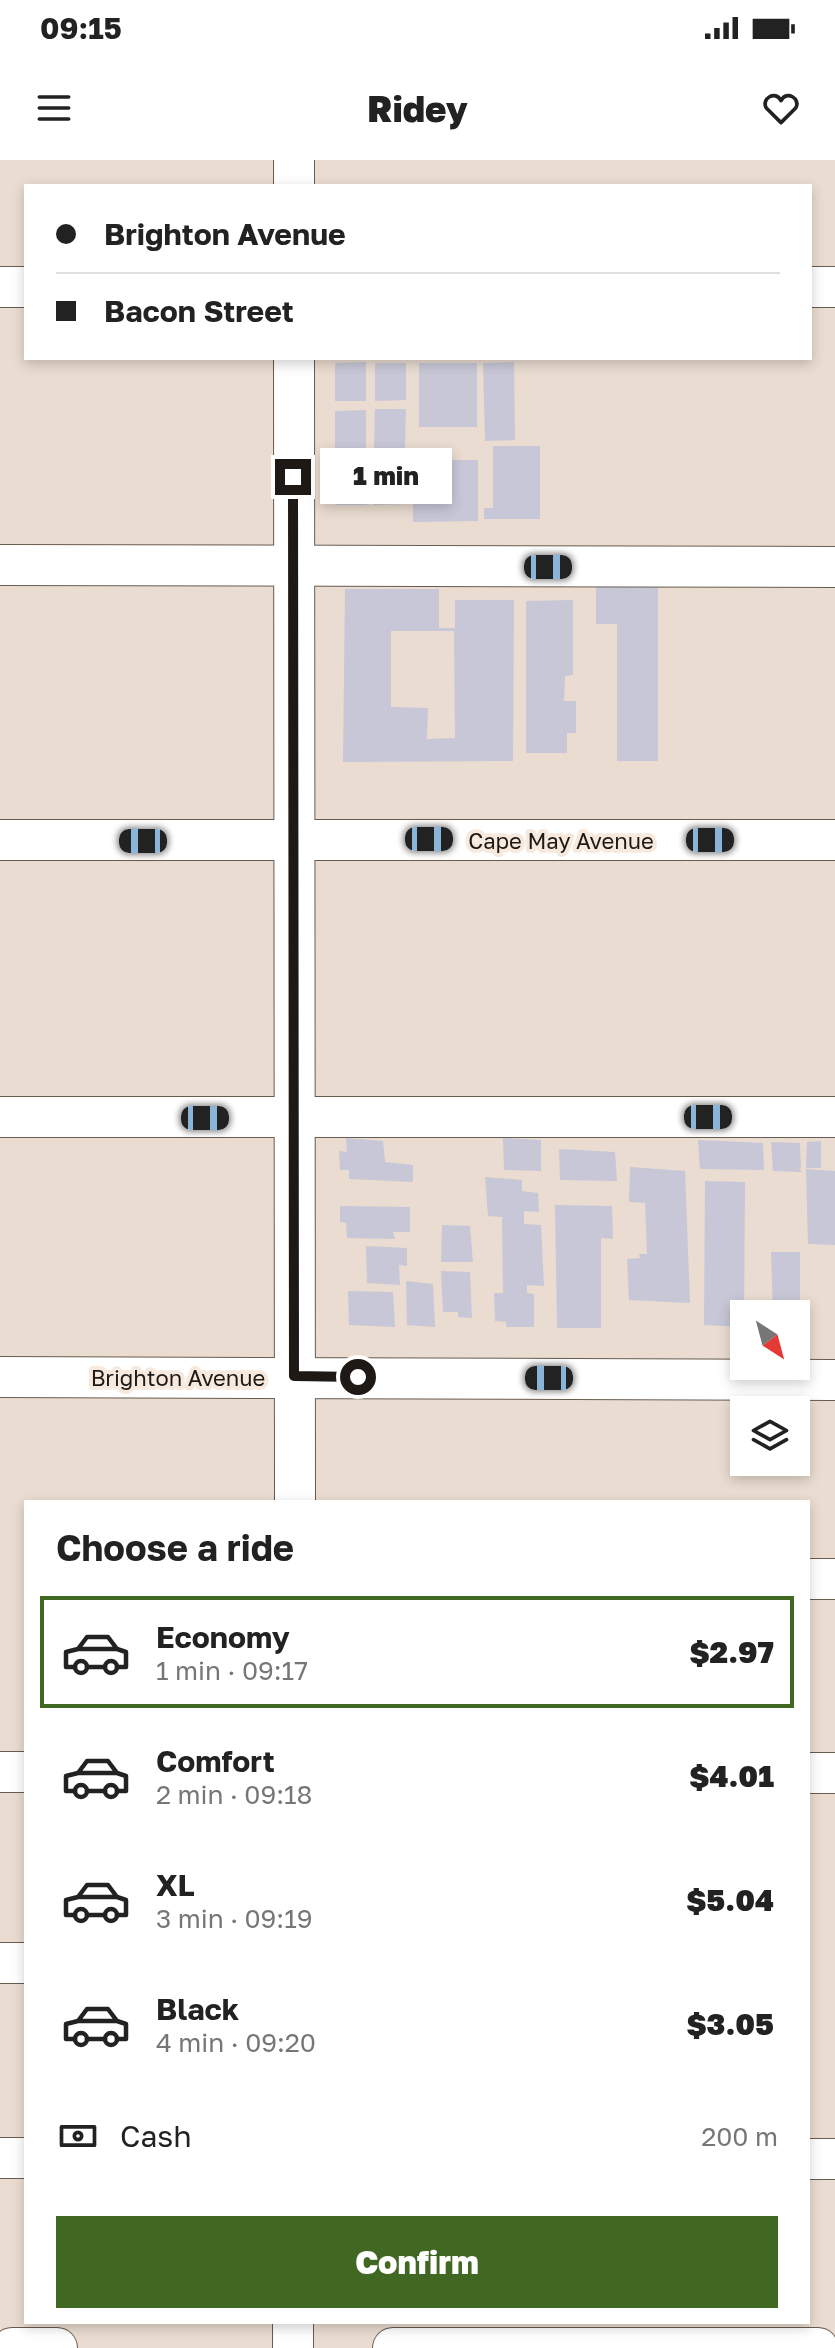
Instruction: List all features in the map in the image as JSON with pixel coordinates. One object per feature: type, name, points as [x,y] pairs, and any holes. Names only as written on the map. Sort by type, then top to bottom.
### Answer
[{"type":"street","points":[[294,160],[294,184]]},
{"type":"street","points":[[0,287],[24,287]]},
{"type":"street","points":[[812,287],[835,287]]},
{"type":"street","points":[[294,360],[295,1500]]},
{"type":"street","points":[[0,565],[835,567]]},
{"type":"street","name":"Cape May Avenue","points":[[0,840],[835,840]]},
{"type":"street","points":[[0,1117],[835,1117]]},
{"type":"street","name":"Brighton Avenue","points":[[0,1377],[835,1380]]},
{"type":"street","points":[[810,1579],[835,1579]]},
{"type":"street","points":[[0,1772],[24,1772]]},
{"type":"street","points":[[810,1773],[835,1773]]},
{"type":"street","points":[[0,1963],[24,1963]]},
{"type":"street","points":[[0,2158],[24,2158]]},
{"type":"street","points":[[810,2159],[835,2159]]},
{"type":"street","points":[[293,2324],[293,2348]]},
{"type":"street","points":[[12,2348],[57,2348]]},
{"type":"street","points":[[393,2348],[818,2348]]},
{"type":"building","points":[[366,362],[366,401],[335,401],[335,363]]},
{"type":"building","points":[[514,362],[515,440],[485,441],[483,363]]},
{"type":"building","points":[[375,363],[406,363],[406,400],[375,401]]},
{"type":"building","points":[[419,363],[477,363],[477,427],[419,427]]},
{"type":"building","points":[[375,409],[406,409],[405,448],[374,448]]},
{"type":"building","points":[[366,410],[366,449],[335,449],[335,411]]},
{"type":"building","points":[[493,446],[540,446],[540,519],[484,519],[484,508],[493,508]]},
{"type":"building","points":[[413,460],[478,460],[478,521],[413,522]]},
{"type":"building","points":[[336,467],[367,467],[367,505],[336,505]]},
{"type":"building","points":[[406,468],[406,504],[374,505],[373,469]]},
{"type":"building","points":[[596,584],[658,584],[658,761],[617,761],[617,624],[596,624]]},
{"type":"building","points":[[345,589],[439,589],[439,628],[455,628],[455,600],[514,600],[513,761],[343,762]],"holes":[[[391,631],[454,631],[455,738],[427,739],[428,708],[391,707]]]},
{"type":"building","points":[[573,600],[573,675],[565,676],[564,701],[576,701],[576,733],[567,733],[567,753],[526,753],[526,601]]},
{"type":"building","points":[[346,1138],[383,1141],[385,1162],[413,1165],[413,1182],[349,1179],[349,1170],[340,1170],[339,1151],[347,1152]]},
{"type":"building","points":[[503,1138],[541,1140],[541,1171],[504,1170]]},
{"type":"building","points":[[698,1140],[763,1143],[764,1170],[700,1169]]},
{"type":"building","points":[[821,1141],[821,1168],[806,1168],[807,1142]]},
{"type":"building","points":[[771,1142],[800,1143],[799,1168],[802,1172],[773,1171]]},
{"type":"building","points":[[559,1149],[615,1152],[617,1181],[560,1180]]},
{"type":"building","points":[[630,1167],[685,1171],[690,1303],[629,1300],[627,1259],[647,1254],[645,1203],[629,1202]]},
{"type":"building","points":[[806,1169],[835,1171],[835,1245],[808,1244]]},
{"type":"building","points":[[485,1177],[522,1180],[522,1191],[538,1193],[539,1212],[524,1211],[524,1224],[541,1225],[544,1286],[527,1285],[527,1293],[534,1294],[534,1327],[506,1327],[506,1322],[495,1321],[494,1293],[503,1293],[502,1217],[488,1216]]},
{"type":"building","points":[[705,1181],[745,1182],[744,1300],[730,1300],[730,1326],[704,1325]]},
{"type":"building","points":[[555,1205],[612,1206],[613,1239],[601,1238],[601,1328],[557,1328]]},
{"type":"building","points":[[340,1206],[410,1207],[410,1232],[393,1232],[395,1239],[347,1238],[346,1223],[340,1222]]},
{"type":"building","points":[[442,1225],[470,1226],[473,1262],[441,1262]]},
{"type":"building","points":[[366,1246],[407,1248],[407,1266],[399,1265],[400,1285],[367,1283]]},
{"type":"building","points":[[771,1252],[800,1252],[800,1300],[773,1300]]},
{"type":"building","points":[[441,1271],[470,1272],[472,1318],[458,1317],[458,1312],[443,1312]]},
{"type":"building","points":[[406,1281],[433,1284],[435,1327],[407,1325]]},
{"type":"building","points":[[348,1291],[393,1292],[395,1327],[349,1325]]},
{"type":"route","points":[[293,477],[294,1376],[358,1377]]}]
